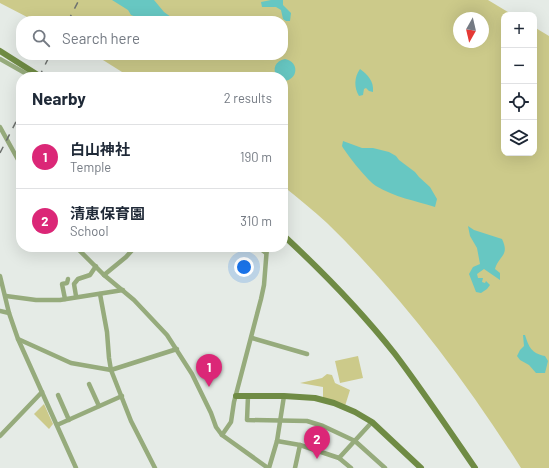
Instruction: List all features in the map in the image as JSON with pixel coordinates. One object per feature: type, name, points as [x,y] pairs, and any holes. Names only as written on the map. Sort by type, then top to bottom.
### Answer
[{"type":"street","points":[[0,51],[33,72]]},
{"type":"street","points":[[0,59],[23,72]]},
{"type":"street","points":[[0,127],[16,155]]},
{"type":"street","points":[[288,240],[334,285],[379,335],[407,371],[475,468]]},
{"type":"street","points":[[81,252],[104,275],[123,290],[156,322],[177,349],[192,374],[211,413],[216,427],[222,435],[269,468],[277,441],[284,396]]},
{"type":"street","points":[[104,275],[130,252]]},
{"type":"street","points":[[222,435],[231,422],[236,396],[252,338],[264,285],[266,253]]},
{"type":"street","points":[[76,296],[74,284],[78,279],[90,275],[96,266]]},
{"type":"street","points":[[0,276],[9,313],[18,339],[76,468]]},
{"type":"street","points":[[66,299],[62,284],[67,283],[68,278]]},
{"type":"street","points":[[6,296],[36,300],[66,299],[76,296],[123,290]]},
{"type":"street","points":[[100,294],[108,332],[111,370],[131,421],[155,468]]},
{"type":"street","points":[[0,311],[9,313]]},
{"type":"street","points":[[252,338],[306,354]]},
{"type":"street","points":[[18,339],[71,363],[111,370],[177,349]]},
{"type":"street","points":[[90,384],[99,406]]},
{"type":"street","points":[[0,436],[42,392]]},
{"type":"street","points":[[58,395],[68,420]]},
{"type":"street","points":[[57,425],[122,396]]},
{"type":"street","points":[[236,396],[284,396],[315,398],[334,403],[355,412],[372,422],[421,468]]},
{"type":"street","points":[[248,396],[247,420],[312,422],[355,441],[385,468]]},
{"type":"street","points":[[340,458],[372,422]]},
{"type":"street","points":[[277,441],[300,445],[340,458],[351,468]]},
{"type":"street","points":[[295,468],[300,445]]},
{"type":"shaded area","points":[[0,0],[488,0],[508,12],[501,12],[501,156],[537,156],[537,29],[549,36],[549,468],[521,468],[478,403],[407,309],[355,251],[327,223],[288,190],[288,72],[122,72],[103,60],[288,60],[288,16],[25,16],[0,3]]},
{"type":"shaded area","points":[[358,356],[363,378],[340,383],[335,361]]},
{"type":"shaded area","points":[[327,374],[332,375],[335,383],[350,390],[345,406],[323,398],[323,387],[300,383],[322,378]]},
{"type":"shaded area","points":[[44,404],[53,424],[49,429],[34,414]]},
{"type":"water","points":[[112,0],[154,0],[164,12],[170,16],[134,16],[131,15],[128,10]]},
{"type":"water","points":[[283,0],[283,5],[291,13],[290,21],[288,21],[288,16],[282,16],[281,10],[276,7],[262,7],[261,2]]},
{"type":"water","points":[[282,60],[288,60],[293,64],[295,71],[292,78],[288,80],[288,72],[275,72],[275,66]]},
{"type":"water","points":[[360,69],[370,79],[373,85],[373,92],[366,88],[364,89],[363,95],[359,96],[356,90],[355,82]]},
{"type":"water","points":[[343,141],[362,148],[373,148],[389,152],[396,156],[430,187],[437,199],[435,207],[398,196],[376,186],[363,174],[348,155],[342,146]]},
{"type":"water","points":[[468,226],[474,230],[502,239],[505,249],[495,269],[500,273],[500,280],[484,269],[477,274],[478,278],[483,278],[482,282],[485,283],[486,281],[490,285],[481,293],[476,292],[469,274],[473,267],[480,264],[477,248],[470,236]]},
{"type":"water","points":[[523,335],[525,335],[531,349],[540,355],[545,356],[548,361],[545,373],[536,373],[529,365],[520,360],[517,356],[524,346]]},
{"type":"railway","points":[[71,16],[79,0]]},
{"type":"railway","points":[[42,72],[48,60]]},
{"type":"railway","points":[[0,153],[16,122]]},
{"type":"place","name":"白山神社","points":[[209,387]]},
{"type":"place","name":"清恵保育園","points":[[317,459]]}]
